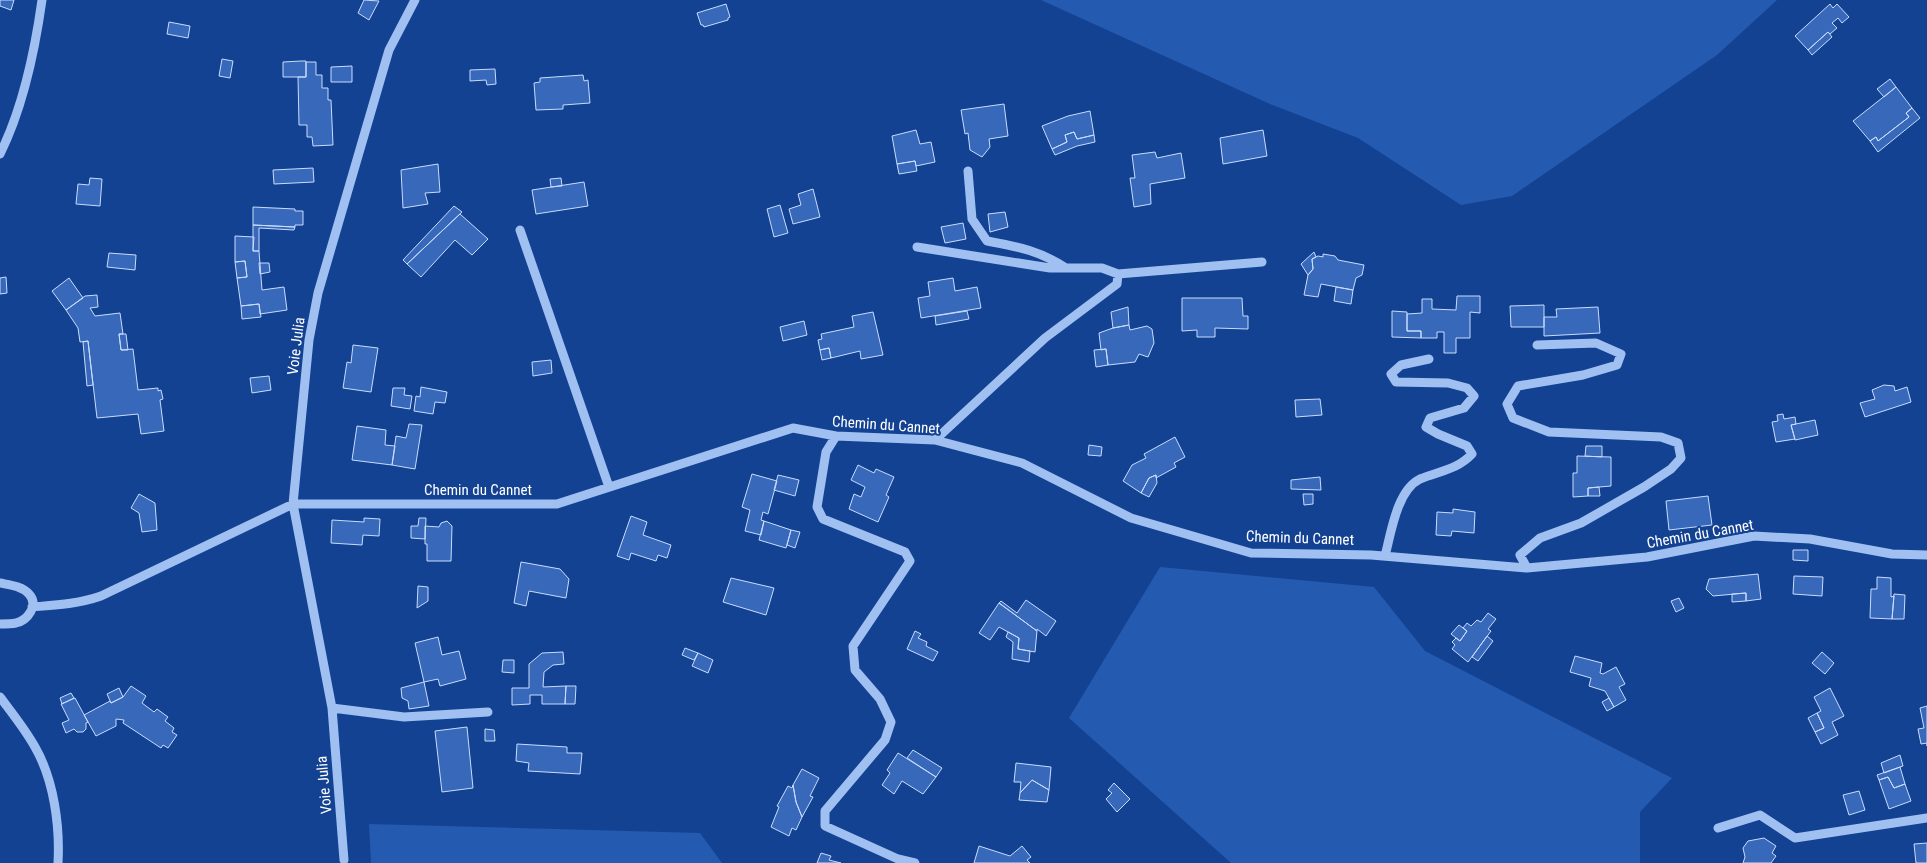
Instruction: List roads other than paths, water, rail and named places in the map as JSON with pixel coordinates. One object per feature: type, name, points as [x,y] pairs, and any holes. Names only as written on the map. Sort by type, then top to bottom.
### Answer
[{"type":"street","points":[[0,154],[17,111],[31,62],[42,0]]},
{"type":"street","name":"Voie Julia","points":[[344,860],[332,708],[293,504],[309,340],[318,293],[389,50],[415,0]]},
{"type":"street","points":[[968,171],[972,219],[987,241],[1040,253],[1066,268]]},
{"type":"street","points":[[520,230],[609,487]]},
{"type":"street","points":[[917,247],[1050,268],[1102,268],[1118,274],[1262,262]]},
{"type":"street","points":[[935,440],[1045,338],[1118,284],[1118,274]]},
{"type":"street","points":[[1527,568],[1520,555],[1540,538],[1581,523],[1644,487],[1670,469],[1681,458],[1678,443],[1661,437],[1549,432],[1512,418],[1507,404],[1518,386],[1583,375],[1617,365],[1621,354],[1596,343],[1537,345]]},
{"type":"street","points":[[1385,556],[1397,508],[1409,488],[1418,480],[1463,462],[1472,454],[1467,446],[1438,434],[1426,426],[1430,418],[1464,408],[1474,396],[1467,388],[1448,383],[1396,382],[1391,374],[1401,365],[1429,359]]},
{"type":"street","name":"Chemin du Cannet","points":[[32,607],[84,602],[101,596],[293,504],[557,504],[793,428],[836,436],[935,440],[1022,464],[1131,518],[1251,553],[1385,556],[1527,568],[1647,557],[1754,536],[1810,539],[1892,554],[1927,556]]},
{"type":"street","points":[[836,436],[826,452],[816,507],[823,519],[905,552],[910,562],[853,646],[855,670],[880,699],[891,722],[886,740],[825,810],[825,826],[898,859],[915,863]]},
{"type":"street","points":[[0,583],[24,589],[32,598],[32,607],[28,616],[16,623],[0,624]]},
{"type":"street","points":[[0,696],[36,748],[49,781],[60,841],[58,863]]},
{"type":"street","points":[[332,708],[404,717],[488,712]]},
{"type":"street","points":[[1718,828],[1760,815],[1795,838],[1927,818]]}]
